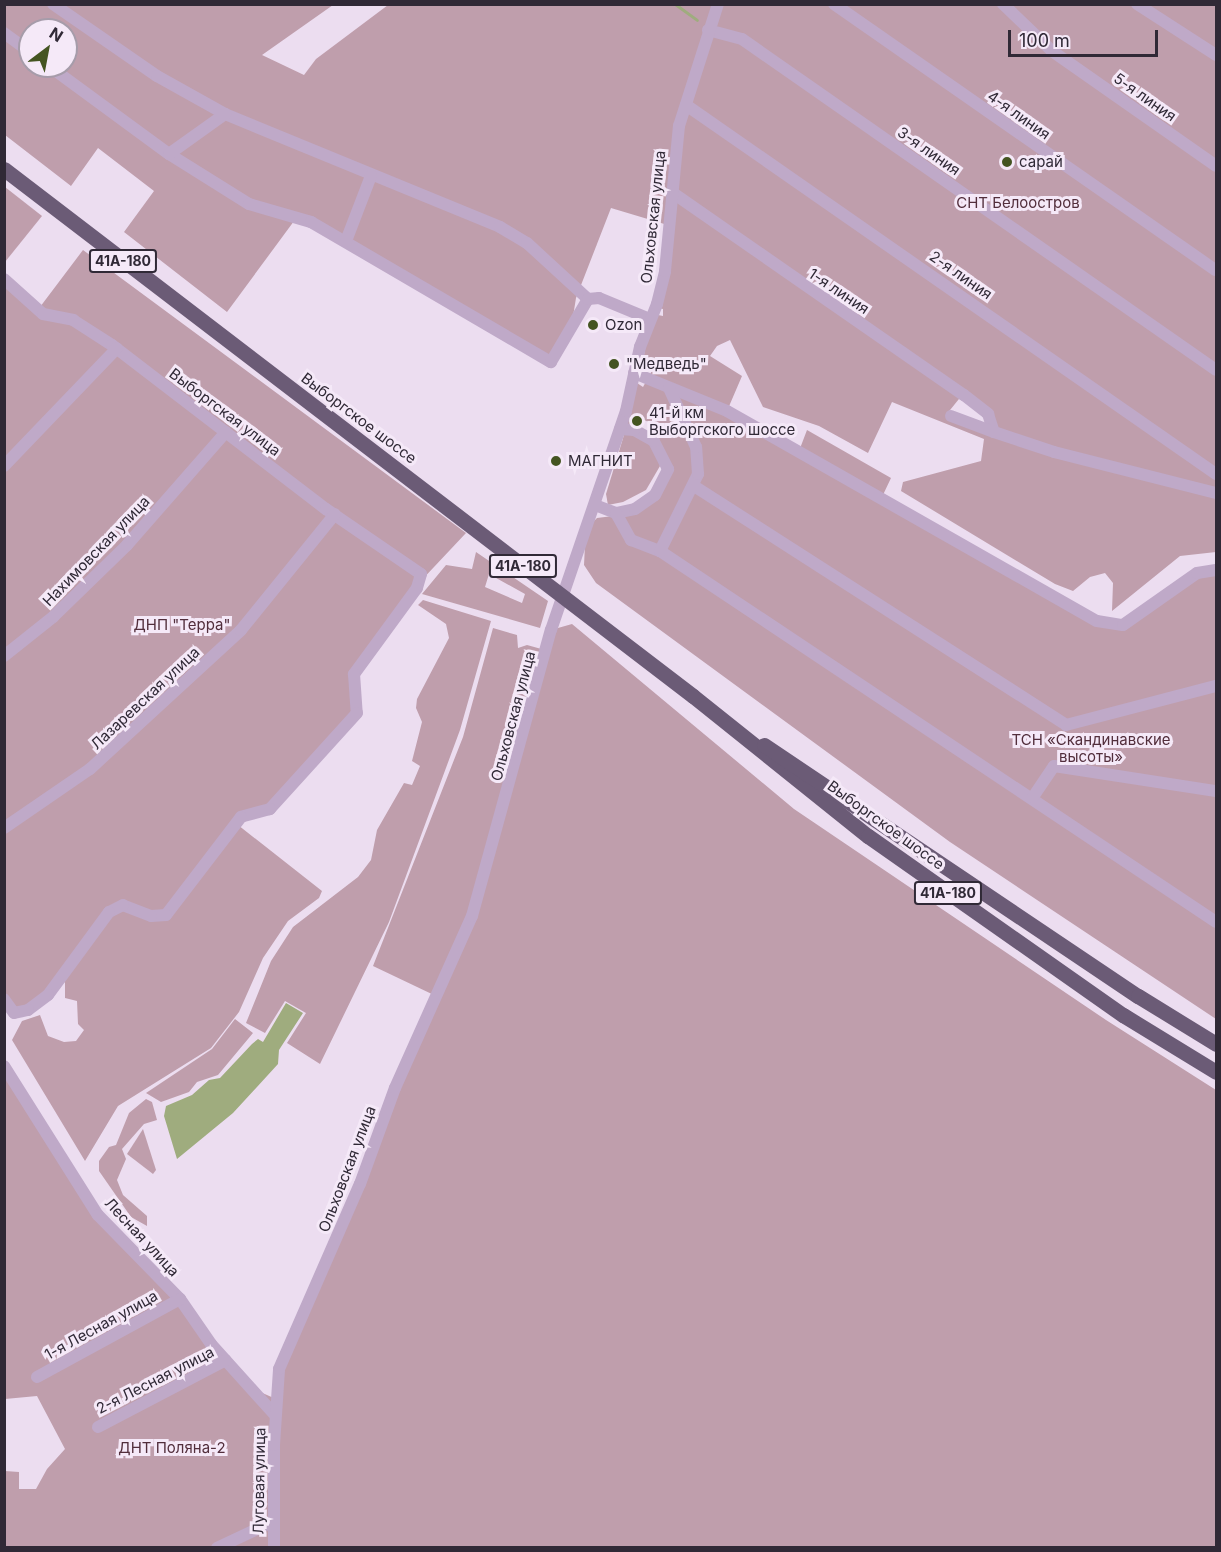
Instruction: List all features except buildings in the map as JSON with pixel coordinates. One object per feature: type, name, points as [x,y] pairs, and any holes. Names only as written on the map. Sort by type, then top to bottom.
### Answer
[{"type":"main road","name":"Выборгское шоссе","points":[[4,169],[693,696],[868,836],[1123,1015],[1216,1072]]},
{"type":"main road","name":"Выборгское шоссе","points":[[693,696],[1138,996],[1216,1044]]},
{"type":"street","points":[[53,4],[157,76],[225,114],[371,176],[500,227],[527,243],[588,299],[599,298],[650,319]]},
{"type":"street","name":"Ольховская улица","points":[[275,1416],[279,1369],[293,1333],[338,1236],[392,1095],[472,916],[562,596],[620,429],[634,373],[665,271],[673,193],[674,152],[708,30],[718,4]]},
{"type":"street","name":"4-я линия","points":[[834,4],[1216,270]]},
{"type":"street","name":"5-я линия","points":[[1003,4],[1052,51],[1216,166]]},
{"type":"street","points":[[1137,4],[1216,55]]},
{"type":"street","name":"3-я линия","points":[[708,30],[742,39],[1216,370]]},
{"type":"street","points":[[4,33],[18,43]]},
{"type":"street","points":[[65,78],[169,154],[249,204],[311,222],[551,362],[588,299]]},
{"type":"street","name":"2-я линия","points":[[686,105],[1216,474]]},
{"type":"street","points":[[169,154],[225,114]]},
{"type":"street","points":[[346,241],[371,176]]},
{"type":"street","name":"1-я линия","points":[[673,193],[988,414],[994,432]]},
{"type":"street","name":"Выборгская улица","points":[[4,279],[43,314],[73,320],[117,348],[334,514],[421,574],[417,588],[354,674],[357,713],[344,731],[316,755],[270,809],[241,817],[166,915],[150,916],[123,905],[109,912],[48,995],[27,1010],[14,1013],[4,999]]},
{"type":"street","points":[[4,466],[117,348]]},
{"type":"street","points":[[634,373],[669,388],[693,394],[727,411],[1097,621],[1123,625],[1197,573],[1216,570]]},
{"type":"street","points":[[660,551],[698,474],[696,447],[669,388]]},
{"type":"street","points":[[951,416],[1054,453],[1216,493]]},
{"type":"street","points":[[595,505],[616,513],[635,510],[655,495],[668,469],[654,441],[634,430],[620,429]]},
{"type":"street","name":"Нахимовская улица","points":[[4,656],[53,617],[126,545],[226,432]]},
{"type":"street","points":[[694,486],[1066,725],[1216,686]]},
{"type":"street","points":[[616,513],[631,540],[660,551],[1033,797],[1216,922]]},
{"type":"street","name":"Лазаревская улица","points":[[4,828],[90,769],[241,630],[334,514]]},
{"type":"street","points":[[1033,797],[1054,766],[1216,790]]},
{"type":"street","name":"Лесная улица","points":[[4,1066],[98,1215],[180,1299],[226,1360],[275,1416]]},
{"type":"street","name":"1-я Лесная улица","points":[[37,1377],[180,1299]]},
{"type":"street","name":"2-я Лесная улица","points":[[98,1427],[226,1360]]},
{"type":"street","name":"Луговая улица","points":[[274,1548],[272,1522],[275,1416]]},
{"type":"street","points":[[217,1548],[272,1522]]},
{"type":"green space","points":[[4,5],[333,5],[262,55],[304,75],[316,59],[388,5],[1216,5],[1216,552],[1180,556],[1112,611],[1113,583],[1105,573],[1090,577],[1073,591],[1055,584],[901,491],[903,482],[981,461],[984,439],[892,402],[868,453],[819,426],[763,407],[730,340],[717,346],[710,356],[742,376],[727,411],[799,451],[807,430],[891,478],[882,497],[1069,607],[1123,625],[1197,573],[1216,570],[1216,1019],[950,842],[596,583],[584,565],[585,545],[592,523],[597,518],[637,513],[671,470],[646,436],[650,423],[637,416],[631,429],[626,426],[637,383],[643,387],[653,369],[642,367],[646,343],[658,315],[663,316],[663,309],[658,308],[671,226],[611,208],[576,298],[571,329],[551,362],[297,217],[227,312],[124,232],[154,191],[98,148],[71,186],[5,135]],"holes":[[[963,394],[995,431],[946,415]]]},
{"type":"green space","points":[[5,187],[42,216],[5,262]]},
{"type":"green space","name":"ДНП \"Терра\"","points":[[83,250],[466,533],[418,584],[354,674],[357,713],[270,809],[238,825],[322,891],[319,898],[288,921],[263,958],[239,1012],[211,1048],[118,1106],[85,1161],[12,1040],[22,1021],[40,1015],[48,1036],[64,1042],[76,1041],[84,1030],[78,1024],[77,1001],[65,998],[65,982],[14,1013],[5,999],[4,279],[40,307]]},
{"type":"green space","points":[[631,433],[652,442],[660,466],[646,490],[623,502],[608,505],[606,494],[624,435]]},
{"type":"green space","points":[[476,552],[548,601],[540,628],[422,594],[446,565],[472,569]],"holes":[[[489,574],[525,594],[522,603],[485,587]]]},
{"type":"green space","points":[[423,600],[491,621],[460,730],[389,922],[320,1064],[287,1043],[306,1013],[285,1001],[265,1033],[246,1023],[271,961],[293,927],[358,877],[371,860],[377,830],[404,783],[412,785],[420,766],[412,761],[422,722],[416,708],[417,699],[449,638],[446,624],[418,605]]},
{"type":"green space","name":"ДНТ Поляна-2","points":[[572,624],[794,809],[1106,1020],[1216,1090],[1216,1547],[5,1547],[5,1471],[19,1472],[19,1489],[36,1489],[47,1469],[65,1449],[37,1396],[5,1399],[4,1065],[79,1186],[251,1388],[276,1399],[278,1379],[436,996],[373,966],[463,737],[493,628],[517,635],[518,648],[527,645],[545,650],[551,630]]},
{"type":"green space","points":[[235,1019],[253,1033],[218,1075],[197,1082],[189,1092],[161,1102],[146,1093],[212,1049]]},
{"type":"green space","points":[[146,1099],[152,1102],[157,1120],[144,1124],[122,1149],[126,1159],[117,1180],[123,1195],[147,1216],[147,1226],[131,1217],[99,1171],[99,1161],[109,1147],[116,1145],[129,1113]]},
{"type":"green space","points":[[143,1129],[156,1170],[153,1174],[127,1154]]},
{"type":"shaded area","points":[[286,1003],[303,1013],[279,1050],[278,1064],[233,1113],[177,1159],[164,1116],[166,1106],[192,1095],[209,1080],[220,1078],[252,1044],[258,1039],[263,1042]]},
{"type":"waterway","points":[[675,4],[697,20]]},
{"type":"place","name":"сарай","points":[[1007,162]]},
{"type":"place","name":"Ozon","points":[[593,325]]},
{"type":"place","name":"\"Медведь\"","points":[[614,364]]},
{"type":"place","name":"41-й км Выборгского шоссе","points":[[637,421]]},
{"type":"place","name":"МАГНИТ","points":[[556,461]]},
{"type":"park label","name":"СНТ Белоостров","points":[[1018,203]]},
{"type":"park label","name":"ТСН «Скандинавские высоты»","points":[[1091,748]]}]
